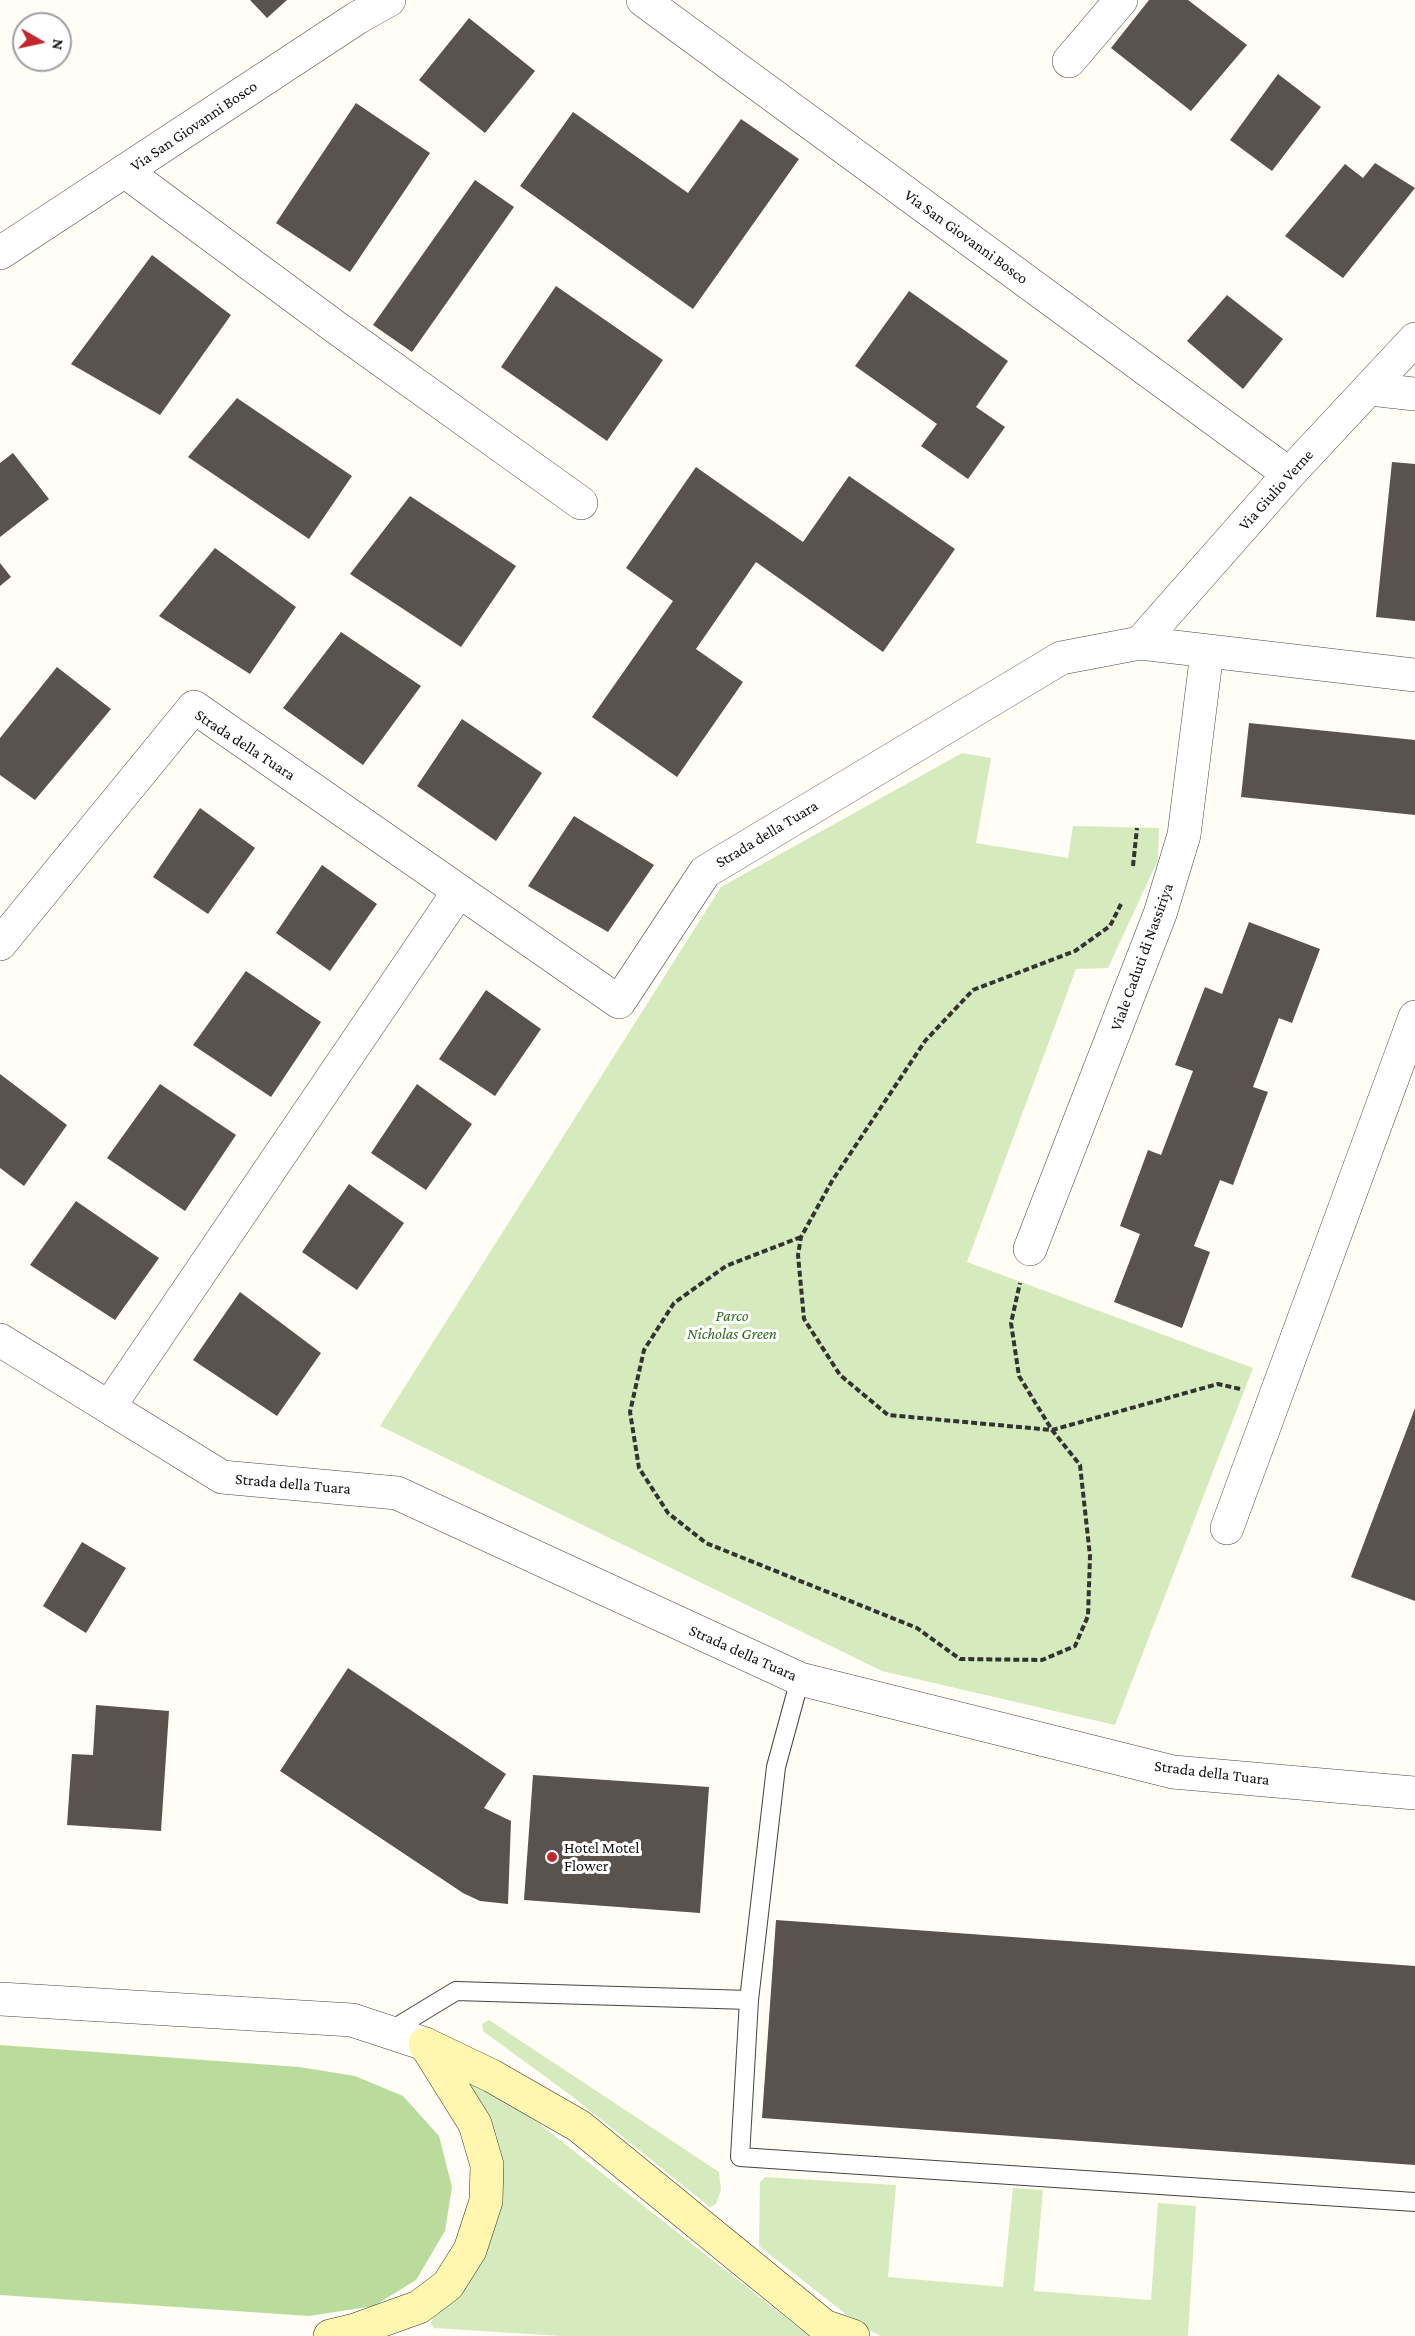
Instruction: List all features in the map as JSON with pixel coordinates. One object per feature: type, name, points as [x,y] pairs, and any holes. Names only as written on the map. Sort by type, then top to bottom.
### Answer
[{"type":"main road","points":[[330,2336],[355,2330],[418,2307],[448,2285],[470,2250],[486,2201],[487,2165],[475,2124],[425,2044]]},
{"type":"main road","points":[[425,2044],[492,2076],[579,2126],[824,2326],[853,2336]]},
{"type":"street","name":"Via San Giovanni Bosco","points":[[0,253],[357,18],[389,0]]},
{"type":"street","name":"Via San Giovanni Bosco","points":[[643,0],[1289,474]]},
{"type":"street","points":[[1069,61],[1121,0]]},
{"type":"street","points":[[126,172],[343,333],[581,504]]},
{"type":"street","name":"Via Giulio Verne","points":[[1140,643],[1289,474],[1415,339]]},
{"type":"street","points":[[1370,389],[1415,394]]},
{"type":"street","points":[[1140,643],[1415,675]]},
{"type":"street","name":"Strada della Tuara","points":[[0,944],[194,707],[619,1002],[705,872],[1061,658],[1140,643]]},
{"type":"street","name":"Viale Caduti di Nassiriya","points":[[1030,1249],[1160,914],[1184,835],[1207,652]]},
{"type":"street","points":[[109,1407],[459,891]]},
{"type":"street","points":[[1227,1528],[1415,1017]]},
{"type":"street","name":"Strada della Tuara","points":[[0,1340],[222,1477],[397,1493],[800,1679],[1173,1772],[1415,1793]]},
{"type":"street","points":[[0,1999],[352,2020],[425,2044]]},
{"type":"lane","points":[[800,1679],[776,1767],[749,2000],[740,2157],[1415,2202]]},
{"type":"lane","points":[[390,2031],[456,1991],[749,2000]]},
{"type":"path","points":[[1133,872],[1137,828]]},
{"type":"path","points":[[1123,900],[1110,926],[1075,951],[973,990],[925,1041],[832,1181],[801,1237],[798,1255],[804,1319],[840,1375],[888,1415],[1052,1430],[1218,1384],[1245,1390]]},
{"type":"path","points":[[801,1237],[726,1266],[674,1303],[644,1350],[630,1412],[639,1468],[668,1513],[706,1543],[917,1628],[960,1659],[1042,1660],[1075,1646],[1088,1616],[1090,1556],[1080,1465],[1052,1430],[1019,1376],[1011,1323],[1030,1249]]},
{"type":"green space","name":"Parco Nicholas Green","points":[[962,753],[991,758],[976,843],[1068,858],[1073,826],[1159,828],[1158,860],[1108,968],[1076,969],[967,1262],[1253,1368],[1115,1725],[882,1671],[380,1426],[721,887]]},
{"type":"green space","points":[[489,2020],[719,2172],[721,2190],[716,2204],[710,2207],[573,2097],[483,2031],[482,2024]]},
{"type":"green space","points":[[0,2045],[299,2067],[355,2076],[403,2096],[439,2136],[452,2187],[445,2231],[416,2280],[374,2306],[309,2316],[0,2295]]},
{"type":"green space","points":[[465,2077],[532,2118],[809,2336],[561,2336],[434,2328],[431,2323],[433,2318],[459,2295],[484,2258]]},
{"type":"green space","points":[[765,2177],[896,2185],[888,2277],[1003,2287],[1013,2188],[1043,2190],[1034,2291],[1151,2300],[1158,2203],[1196,2206],[1188,2336],[881,2336],[861,2326],[759,2246],[760,2182]]},
{"type":"building","points":[[250,0],[287,0],[267,18]]},
{"type":"building","points":[[1149,0],[1188,0],[1247,45],[1191,111],[1111,48]]},
{"type":"building","points":[[469,18],[535,71],[485,133],[419,80]]},
{"type":"building","points":[[1278,74],[1321,107],[1272,171],[1230,140]]},
{"type":"building","points":[[356,103],[430,153],[350,272],[276,223]]},
{"type":"building","points":[[573,112],[688,193],[741,119],[799,159],[693,309],[520,186]]},
{"type":"building","points":[[1375,163],[1415,188],[1343,278],[1285,236],[1345,164],[1363,178]]},
{"type":"building","points":[[475,180],[514,207],[412,352],[373,325]]},
{"type":"building","points":[[152,255],[231,315],[160,415],[71,364]]},
{"type":"building","points":[[556,286],[663,360],[607,441],[501,367]]},
{"type":"building","points":[[909,291],[1008,361],[976,407],[1005,427],[968,479],[921,446],[937,424],[855,366]]},
{"type":"building","points":[[1227,295],[1283,339],[1243,389],[1187,341]]},
{"type":"building","points":[[237,398],[352,476],[309,539],[188,457]]},
{"type":"building","points":[[13,453],[49,499],[0,537],[0,463]]},
{"type":"building","points":[[1392,462],[1415,464],[1415,621],[1376,617]]},
{"type":"building","points":[[696,467],[803,542],[849,476],[955,549],[883,652],[756,562],[696,649],[743,682],[677,777],[592,717],[673,601],[626,568]]},
{"type":"building","points":[[410,496],[516,566],[461,647],[350,574]]},
{"type":"building","points":[[215,548],[296,607],[250,674],[159,616]]},
{"type":"building","points":[[0,563],[11,577],[0,586]]},
{"type":"building","points":[[341,632],[421,686],[363,765],[283,708]]},
{"type":"building","points":[[57,667],[111,709],[35,800],[0,775],[0,738]]},
{"type":"building","points":[[462,719],[542,773],[496,841],[417,786]]},
{"type":"building","points":[[1249,723],[1415,740],[1415,815],[1241,797]]},
{"type":"building","points":[[200,808],[255,848],[208,914],[153,877]]},
{"type":"building","points":[[574,816],[654,865],[608,932],[528,886]]},
{"type":"building","points":[[322,865],[377,904],[330,971],[276,933]]},
{"type":"building","points":[[1249,922],[1320,949],[1292,1023],[1279,1018],[1253,1087],[1268,1092],[1233,1185],[1220,1180],[1194,1246],[1210,1252],[1182,1328],[1114,1302],[1140,1234],[1120,1226],[1148,1150],[1161,1155],[1193,1071],[1175,1065],[1205,987],[1222,994]]},
{"type":"building","points":[[246,971],[321,1022],[271,1097],[193,1045]]},
{"type":"building","points":[[486,990],[541,1029],[495,1096],[439,1059]]},
{"type":"building","points":[[0,1074],[67,1125],[24,1186],[0,1168]]},
{"type":"building","points":[[160,1084],[236,1135],[185,1211],[107,1158]]},
{"type":"building","points":[[417,1084],[472,1124],[426,1190],[371,1153]]},
{"type":"building","points":[[349,1184],[404,1223],[357,1290],[302,1252]]},
{"type":"building","points":[[76,1201],[159,1258],[115,1320],[30,1265]]},
{"type":"building","points":[[240,1292],[321,1353],[277,1416],[193,1360]]},
{"type":"building","points":[[1415,1408],[1415,1601],[1351,1577]]},
{"type":"building","points":[[82,1542],[126,1568],[86,1633],[43,1606]]},
{"type":"building","points":[[348,1668],[506,1774],[484,1808],[511,1821],[508,1904],[480,1901],[463,1893],[280,1771]]},
{"type":"building","points":[[96,1705],[169,1711],[161,1831],[67,1825],[72,1754],[93,1755]]},
{"type":"building","points":[[533,1775],[709,1787],[700,1913],[524,1900]]},
{"type":"building","points":[[776,1920],[1415,1966],[1415,2165],[762,2118]]},
{"type":"place","name":"Hotel Motel Flower","points":[[552,1857]]}]
